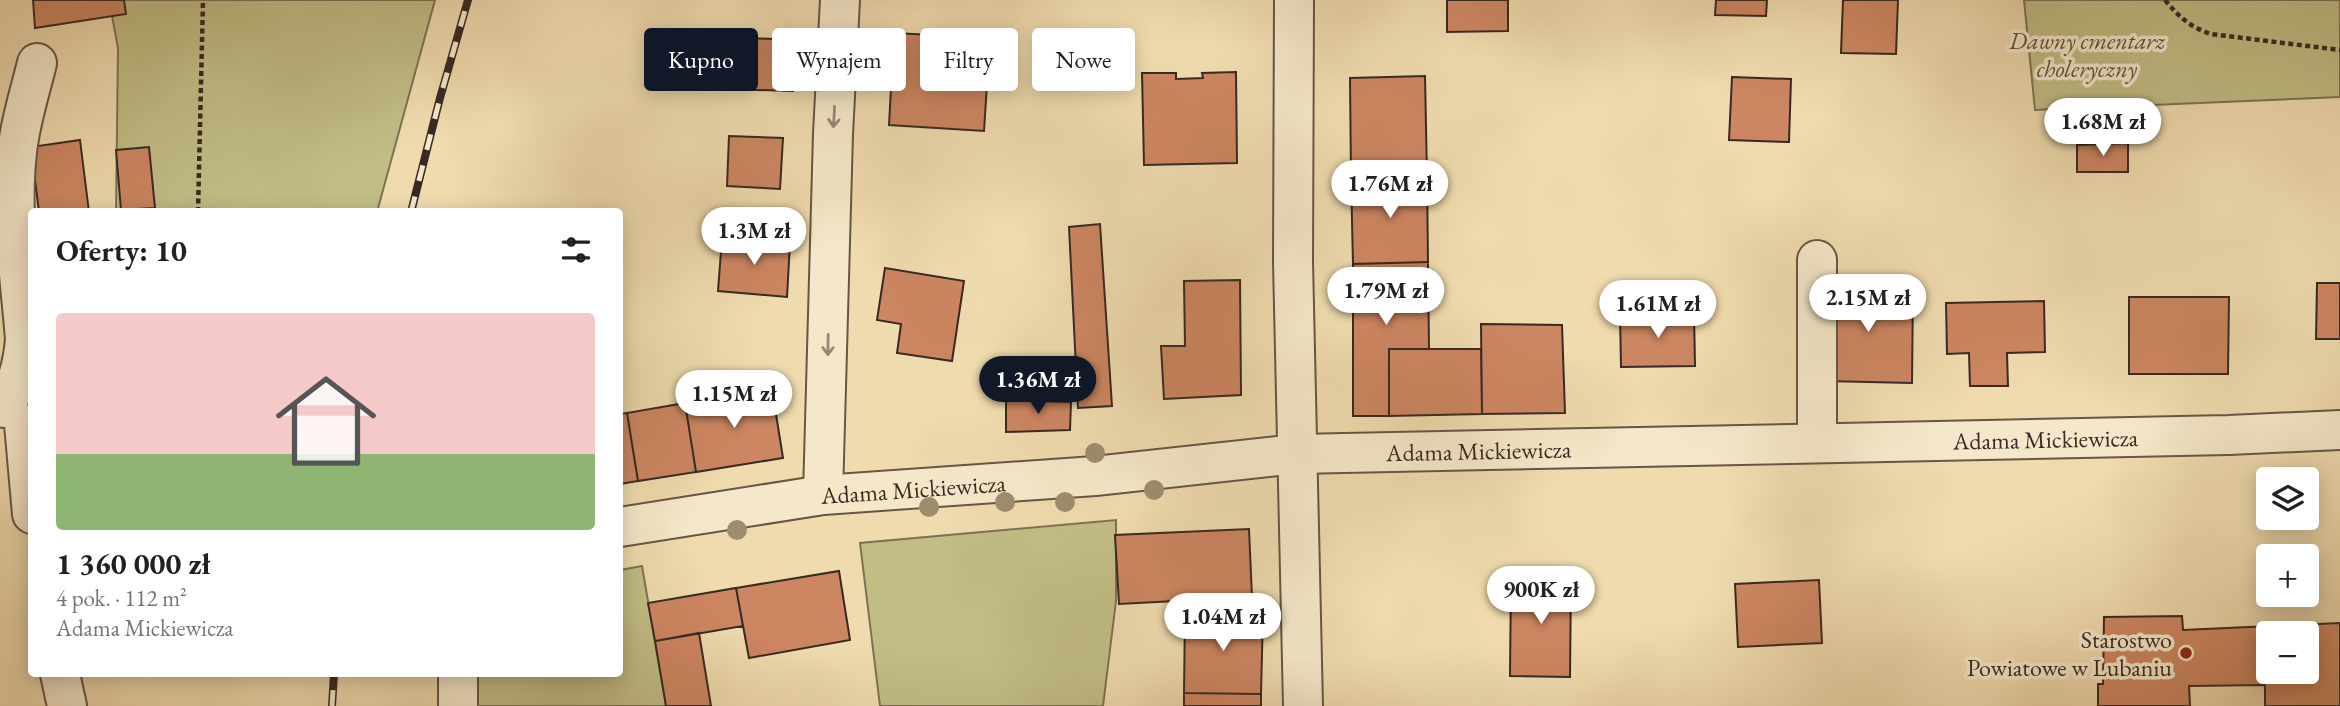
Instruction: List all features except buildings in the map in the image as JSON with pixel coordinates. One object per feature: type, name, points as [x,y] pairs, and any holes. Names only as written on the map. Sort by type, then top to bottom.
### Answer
[{"type":"street","points":[[824,495],[833,134],[840,0]]},
{"type":"street","points":[[1294,0],[1293,262],[1303,706]]},
{"type":"street","points":[[28,491],[15,417],[16,387],[25,339],[15,227],[15,174],[17,149],[37,63]]},
{"type":"street","points":[[1817,260],[1817,443]]},
{"type":"street","name":"Adama Mickiewicza","points":[[623,527],[824,495],[1094,476],[1296,454],[2340,430]]},
{"type":"street","points":[[61,677],[67,706]]},
{"type":"street","points":[[458,677],[458,706]]},
{"type":"path","points":[[198,208],[203,0]]},
{"type":"path","points":[[2165,0],[2179,17],[2195,29],[2211,34],[2340,50]]},
{"type":"green space","points":[[109,0],[435,0],[378,208],[116,208],[118,48]]},
{"type":"green space","name":"Dawny cmentarz choleryczny","points":[[2024,0],[2340,0],[2340,97],[2035,110]]},
{"type":"green space","points":[[1116,520],[1116,601],[1103,706],[880,706],[860,543]]},
{"type":"green space","points":[[642,566],[666,706],[474,706],[475,677],[623,677],[623,569]]},
{"type":"railway","points":[[412,208],[468,0]]},
{"type":"railway","points":[[332,706],[334,677]]},
{"type":"place","name":"Starostwo Powiatowe w Lubaniu","points":[[2186,653]]}]
